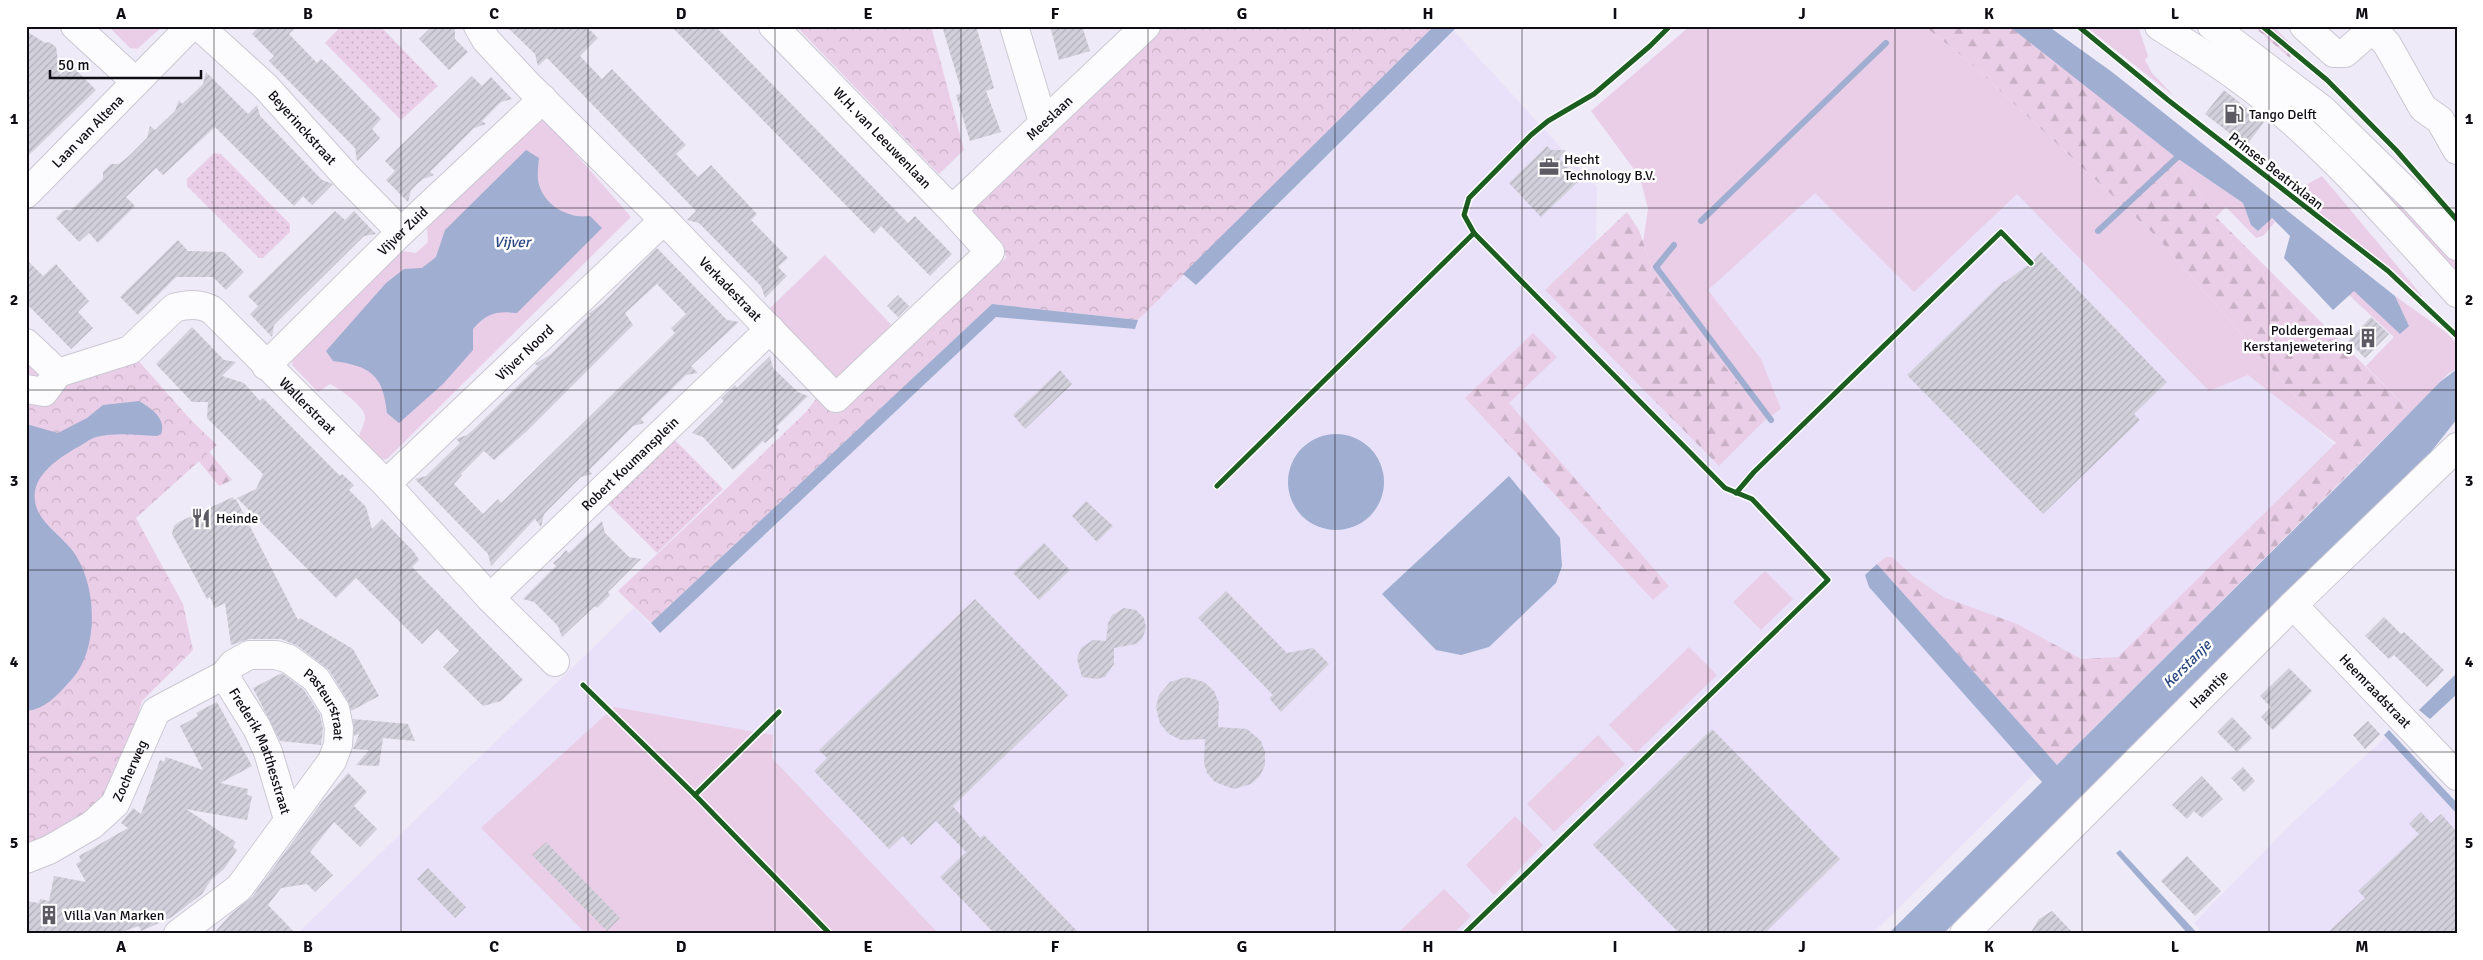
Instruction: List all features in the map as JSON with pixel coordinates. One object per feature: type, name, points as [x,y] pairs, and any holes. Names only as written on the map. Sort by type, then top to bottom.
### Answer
[{"type":"street","points":[[75,26],[136,82]]},
{"type":"street","name":"Laan van Altena","points":[[26,194],[190,26]]},
{"type":"street","name":"Beyerinckstraat","points":[[199,26],[266,87],[347,177],[401,232]]},
{"type":"street","name":"Verkadestraat","points":[[478,26],[486,40],[836,398],[990,252]]},
{"type":"street","name":"W.H. van Leeuwenlaan","points":[[773,26],[952,210],[990,252]]},
{"type":"street","points":[[1014,26],[1043,122]]},
{"type":"street","name":"Meeslaan","points":[[952,210],[1146,26]]},
{"type":"street","points":[[2159,26],[2243,81],[2316,144],[2364,191],[2457,293]]},
{"type":"street","points":[[2212,26],[2323,110],[2414,199],[2457,246]]},
{"type":"street","points":[[2304,26],[2334,53],[2345,53],[2374,28],[2387,44],[2422,108],[2440,120],[2457,150]]},
{"type":"street","name":"Vijver Zuid","points":[[266,366],[401,232],[543,99]]},
{"type":"street","name":"Vijver Noord","points":[[386,484],[664,220]]},
{"type":"street","name":"Wallerstraat","points":[[58,373],[130,350],[174,308],[203,305],[212,310],[386,484],[490,598],[555,662]]},
{"type":"street","name":"Robert Koumansplein","points":[[490,598],[770,329]]},
{"type":"street","points":[[26,343],[58,373],[44,392],[26,389]]},
{"type":"street","name":"Haantje","points":[[1964,934],[2293,605],[2457,447]]},
{"type":"street","name":"Heemraadstraat","points":[[2293,605],[2457,776]]},
{"type":"street","name":"Pasteurstraat","points":[[224,675],[233,664],[249,655],[276,655],[300,665],[316,678],[335,709],[339,728],[338,745],[332,761],[288,819]]},
{"type":"street","name":"Frederik Matthesstraat","points":[[178,934],[239,888],[288,819],[268,752],[257,728],[224,675]]},
{"type":"street","name":"Zocherweg","points":[[26,859],[49,850],[92,825],[115,804],[156,711],[224,675]]},
{"type":"shaded area","points":[[1454,31],[1597,187],[1594,326],[1890,38],[2357,466],[2032,776],[1872,934],[297,934],[634,608],[660,633],[996,317],[1135,329],[1138,321],[1183,274],[1196,285]]},
{"type":"shaded area","points":[[2389,734],[2457,807],[2457,934],[2204,934],[2194,923],[2291,824]]},
{"type":"green space","points":[[108,26],[163,26],[137,49],[130,48]]},
{"type":"green space","points":[[341,26],[380,26],[438,86],[401,120],[325,43]]},
{"type":"green space","points":[[796,26],[931,26],[964,150],[939,174]]},
{"type":"green space","points":[[1154,26],[1434,26],[1138,320],[992,304],[651,623],[618,591],[806,412],[819,395],[835,411],[1007,257],[967,210]]},
{"type":"green space","points":[[1690,26],[1924,26],[1966,59],[2158,238],[2336,443],[2248,375],[2209,391],[2017,194],[1914,292],[1815,193],[1708,290],[1761,359],[1781,409],[1765,420],[1652,269],[1643,242],[1648,209],[1642,185],[1636,172],[1591,111]]},
{"type":"green space","points":[[1924,26],[2009,26],[2023,35],[2174,156],[2216,217],[2411,412],[2057,765],[1877,564],[1886,557],[1892,557],[1913,576],[1943,597],[2017,624],[2081,659],[2118,657],[2336,443],[2158,238],[1966,59]]},
{"type":"green space","points":[[2085,26],[2138,26],[2148,56],[2145,60],[2152,73],[2174,96]]},
{"type":"green space","points":[[2253,26],[2273,26],[2292,45],[2290,58]]},
{"type":"green space","points":[[546,120],[631,217],[387,459],[381,460],[359,436],[365,417],[361,408],[339,389],[330,384],[318,392],[292,365],[293,359],[402,251],[416,253],[428,242],[427,227],[538,121]]},
{"type":"green space","points":[[214,153],[221,154],[290,224],[290,232],[263,258],[259,258],[187,186],[187,179]]},
{"type":"green space","points":[[2174,156],[2243,203],[2251,225],[2258,231],[2271,218],[2275,222],[2263,236],[2256,238],[2226,207],[2216,217]]},
{"type":"green space","points":[[2368,174],[2457,264],[2457,280],[2365,177]]},
{"type":"green space","points":[[2322,176],[2424,298],[2359,250],[2299,197],[2306,185]]},
{"type":"green space","points":[[1627,212],[1639,230],[1652,269],[1765,420],[1719,466],[1545,290]]},
{"type":"green space","points":[[825,255],[898,332],[837,388],[768,310]]},
{"type":"green space","points":[[2354,290],[2409,326],[2395,296],[2447,333],[2457,344],[2457,369],[2449,373],[2411,412],[2366,366],[2394,337],[2349,295]]},
{"type":"green space","points":[[1533,333],[1557,357],[1509,403],[1669,586],[1653,600],[1465,398]]},
{"type":"green space","points":[[26,348],[58,373],[136,358],[190,419],[217,445],[136,518],[183,604],[193,650],[142,701],[129,748],[99,803],[70,832],[26,848]]},
{"type":"green space","points":[[172,406],[232,480],[219,486],[158,411]]},
{"type":"green space","points":[[674,439],[723,489],[657,553],[608,504]]},
{"type":"green space","points":[[1765,571],[1793,599],[1761,630],[1733,602]]},
{"type":"green space","points":[[1689,647],[1717,675],[1636,753],[1609,725]]},
{"type":"green space","points":[[614,707],[773,735],[772,758],[939,934],[586,934],[481,828]]},
{"type":"green space","points":[[1598,735],[1625,764],[1554,832],[1527,804]]},
{"type":"green space","points":[[1515,816],[1543,845],[1494,895],[1466,865]]},
{"type":"green space","points":[[1444,889],[1471,916],[1453,934],[1397,934]]},
{"type":"water","points":[[1434,26],[1458,26],[1196,285],[1183,274]]},
{"type":"water","points":[[2009,26],[2048,26],[2112,72],[2395,296],[2409,326],[2400,334],[2354,291],[2333,310],[2284,258],[2290,236],[2272,218],[2258,231],[2251,225],[2243,203],[2174,156]]},
{"type":"water","name":"Vijver","points":[[526,150],[539,158],[538,182],[549,202],[568,214],[590,216],[602,228],[517,313],[503,312],[492,314],[483,319],[473,329],[473,350],[443,384],[399,423],[387,413],[382,390],[373,375],[357,366],[333,361],[326,351],[386,283],[404,269],[422,268],[436,257],[445,230]]},
{"type":"water","points":[[992,304],[1138,320],[1135,329],[996,317],[660,633],[651,623]]},
{"type":"water","name":"Kerstanje","points":[[2457,369],[2457,419],[2430,453],[2372,511],[1943,934],[1888,934],[2042,782],[1869,587],[1865,575],[1877,564],[2057,765],[2440,382]]},
{"type":"water","points":[[139,401],[157,414],[162,423],[161,434],[157,436],[104,435],[93,438],[52,464],[36,487],[36,506],[42,518],[72,550],[80,563],[86,579],[92,615],[91,633],[81,666],[72,679],[52,700],[33,710],[26,711],[26,424],[58,433],[87,418],[103,405]]},
{"type":"water","points":[[1336,434],[1355,437],[1370,448],[1381,463],[1384,482],[1381,501],[1370,516],[1355,527],[1336,530],[1317,527],[1302,516],[1291,501],[1288,482],[1291,463],[1302,448],[1317,437]]},
{"type":"water","points":[[1509,476],[1560,538],[1562,566],[1556,583],[1489,647],[1461,655],[1436,650],[1382,594]]},
{"type":"water","points":[[2457,673],[2457,694],[2430,719],[2419,710]]},
{"type":"water","points":[[2389,730],[2457,803],[2457,814],[2384,735]]},
{"type":"water","points":[[2120,850],[2198,934],[2188,934],[2116,853]]},
{"type":"building","points":[[260,26],[297,26],[289,34],[317,63],[321,59],[328,65],[381,119],[372,129],[380,138],[357,161],[355,148],[269,61],[274,56],[252,34]]},
{"type":"building","points":[[432,26],[455,26],[455,39],[468,52],[449,70],[419,39]]},
{"type":"building","points":[[506,26],[586,26],[598,38],[580,56],[602,79],[613,70],[686,145],[676,154],[698,177],[711,165],[757,214],[751,220],[788,258],[778,267],[787,276],[765,298],[761,286],[699,223],[687,220],[696,211],[547,58],[538,66],[535,54]]},
{"type":"building","points":[[671,26],[715,26],[908,223],[915,216],[952,254],[930,276],[881,226],[874,234]]},
{"type":"building","points":[[942,26],[976,26],[994,88],[986,91],[1001,132],[970,141],[956,95],[962,93]]},
{"type":"building","points":[[1050,26],[1082,26],[1090,51],[1059,60]]},
{"type":"building","points":[[26,31],[45,43],[49,42],[56,47],[60,75],[71,65],[96,90],[26,158]]},
{"type":"building","points":[[206,72],[248,114],[257,105],[260,116],[322,180],[333,184],[312,205],[303,196],[294,206],[215,127],[163,175],[156,168],[126,197],[135,206],[98,243],[89,233],[79,242],[56,218],[64,210],[71,210],[103,179],[103,172],[111,164],[119,164],[129,156],[147,138],[150,126],[155,130],[175,111],[179,100],[182,104],[197,90],[203,84]]},
{"type":"building","points":[[472,76],[482,86],[491,77],[512,99],[501,102],[482,121],[486,124],[474,128],[430,172],[434,175],[423,179],[417,184],[411,190],[408,202],[386,180],[395,171],[385,161]]},
{"type":"building","points":[[2224,90],[2264,122],[2246,146],[2205,114]]},
{"type":"building","points":[[1547,146],[1551,150],[1566,150],[1559,158],[1580,180],[1541,217],[1509,183]]},
{"type":"building","points":[[335,211],[345,220],[354,211],[376,234],[364,236],[274,325],[272,337],[250,314],[258,306],[248,296]]},
{"type":"building","points":[[178,240],[188,251],[224,252],[244,272],[226,290],[213,277],[176,277],[138,315],[120,297]]},
{"type":"building","points":[[657,248],[727,320],[739,322],[691,366],[698,373],[686,375],[641,419],[644,423],[633,426],[589,470],[592,474],[581,477],[544,514],[541,527],[535,519],[491,566],[488,554],[415,479],[426,476],[460,443],[456,439],[467,435],[473,430],[538,366],[535,364],[551,354],[590,315],[588,314],[603,303]],"holes":[[[657,284],[686,314],[671,328],[675,333],[501,503],[498,499],[483,514],[454,484],[461,474],[484,451],[494,460],[527,431],[633,325],[625,313]]]},
{"type":"building","points":[[2041,252],[2167,382],[2134,414],[2140,420],[2043,514],[1907,375],[2004,281],[2031,263]]},
{"type":"building","points":[[26,259],[43,276],[56,264],[89,301],[78,312],[93,328],[71,349],[26,303]]},
{"type":"building","points":[[898,295],[909,306],[898,317],[887,306]]},
{"type":"building","name":"Poldergemaal Kerstanjewetering","points":[[2371,317],[2389,334],[2365,358],[2348,341]]},
{"type":"building","points":[[192,327],[224,360],[236,362],[222,376],[244,383],[260,401],[263,398],[340,476],[342,474],[354,485],[349,490],[366,507],[372,529],[382,519],[414,552],[419,560],[412,567],[523,680],[501,701],[483,706],[443,667],[459,651],[437,629],[422,644],[356,578],[336,598],[237,498],[256,489],[263,474],[207,418],[208,402],[192,402],[156,364]]},
{"type":"building","points":[[770,356],[773,368],[798,392],[808,396],[776,427],[779,430],[772,437],[765,443],[763,441],[733,470],[703,437],[692,433],[724,401],[721,398],[735,385],[737,388]]},
{"type":"building","points":[[1060,370],[1072,384],[1025,429],[1013,415]]},
{"type":"building","points":[[233,497],[234,500],[236,499],[298,620],[300,618],[353,649],[379,696],[351,711],[348,701],[329,670],[298,646],[281,639],[249,639],[231,645],[225,603],[215,608],[210,597],[207,599],[172,534],[174,526],[179,522]]},
{"type":"building","points":[[1086,501],[1113,526],[1097,542],[1072,516]]},
{"type":"building","points":[[602,521],[605,533],[629,557],[641,559],[608,592],[610,595],[597,608],[595,606],[562,637],[558,626],[534,602],[523,599],[556,566],[553,563],[566,550],[569,553]]},
{"type":"building","points":[[1044,543],[1070,570],[1039,600],[1013,573]]},
{"type":"building","points":[[1226,591],[1287,653],[1313,648],[1329,664],[1281,712],[1269,698],[1273,695],[1198,618]]},
{"type":"building","points":[[975,599],[1068,695],[953,806],[980,838],[984,835],[1080,934],[995,934],[940,877],[966,852],[936,821],[911,845],[903,836],[889,849],[814,771],[827,758],[819,750]]},
{"type":"building","points":[[1124,608],[1136,610],[1144,618],[1146,628],[1142,639],[1136,644],[1114,648],[1114,664],[1105,677],[1097,679],[1082,677],[1077,659],[1081,648],[1093,640],[1106,641],[1108,623],[1112,615]]},
{"type":"building","points":[[2384,617],[2401,634],[2404,632],[2444,670],[2427,687],[2394,655],[2389,659],[2365,636]]},
{"type":"building","points":[[2289,668],[2312,691],[2273,730],[2261,717],[2271,707],[2260,696]]},
{"type":"building","points":[[282,673],[304,690],[320,715],[323,729],[321,745],[280,741],[253,688]]},
{"type":"building","points":[[1186,677],[1204,682],[1214,691],[1219,703],[1218,727],[1247,729],[1261,741],[1265,752],[1265,765],[1260,776],[1251,784],[1234,789],[1215,782],[1207,773],[1204,763],[1205,739],[1181,740],[1169,734],[1160,724],[1156,707],[1159,695],[1170,682]]},
{"type":"building","points":[[217,702],[252,766],[220,783],[248,789],[247,795],[252,796],[247,820],[186,809],[236,842],[233,847],[237,850],[224,869],[211,880],[202,894],[172,917],[141,931],[139,926],[116,934],[26,934],[26,901],[39,903],[40,899],[49,901],[54,876],[86,882],[76,864],[81,861],[79,856],[128,828],[121,823],[133,808],[141,814],[160,760],[164,762],[166,757],[203,770],[180,726],[198,716],[196,713]]},
{"type":"building","points":[[2232,717],[2252,738],[2237,752],[2217,732]]},
{"type":"building","points":[[353,719],[408,724],[415,741],[383,738],[379,766],[356,765],[369,750],[353,749],[359,734],[354,736]]},
{"type":"building","points":[[2368,721],[2380,734],[2365,749],[2353,735]]},
{"type":"building","points":[[1712,729],[1840,859],[1764,934],[1680,934],[1593,845]]},
{"type":"building","points":[[2243,767],[2255,781],[2244,792],[2231,778]]},
{"type":"building","points":[[348,773],[367,792],[354,806],[377,829],[360,847],[334,822],[310,852],[333,875],[315,892],[307,884],[281,888],[268,905],[296,934],[213,934],[232,913],[252,897],[322,802]]},
{"type":"building","points":[[2202,776],[2223,799],[2202,818],[2194,811],[2187,819],[2172,805]]},
{"type":"building","points":[[2421,812],[2431,823],[2441,814],[2457,832],[2457,934],[2326,934],[2365,898],[2358,891],[2419,834],[2409,824]]},
{"type":"building","points":[[546,842],[620,918],[607,931],[532,855]]},
{"type":"building","points":[[2187,856],[2221,891],[2195,916],[2161,881]]},
{"type":"building","points":[[428,868],[466,907],[455,918],[417,879]]},
{"type":"building","points":[[2052,911],[2074,934],[2030,934],[2039,919]]},
{"type":"waterway","points":[[1701,221],[1886,43]]},
{"type":"waterway","points":[[2098,231],[2183,152]]},
{"type":"waterway","points":[[1674,245],[1656,267],[1771,420]]},
{"type":"cycle path","points":[[1464,934],[1828,580],[1752,499],[1725,488],[1474,233],[1464,215],[1469,198],[1531,135],[1548,121],[1594,94],[1650,46],[1670,26]]},
{"type":"cycle path","name":"Prinses Beatrixlaan","points":[[2078,26],[2168,100],[2388,271],[2457,336]]},
{"type":"cycle path","points":[[2262,26],[2327,80],[2396,150],[2457,220]]},
{"type":"cycle path","points":[[1736,493],[1754,472],[2001,232],[2031,263]]},
{"type":"cycle path","points":[[1217,486],[1474,233]]},
{"type":"cycle path","points":[[583,685],[695,795]]},
{"type":"cycle path","points":[[779,712],[695,795],[830,934]]},
{"type":"place","name":"Tango Delft","points":[[2234,114]]},
{"type":"place","name":"Hecht Technology B.V.","points":[[1549,167]]},
{"type":"place","name":"Poldergemaal Kerstanjewetering","points":[[2368,338]]},
{"type":"place","name":"Heinde","points":[[201,518]]},
{"type":"place","name":"Villa Van Marken","points":[[49,915]]}]
